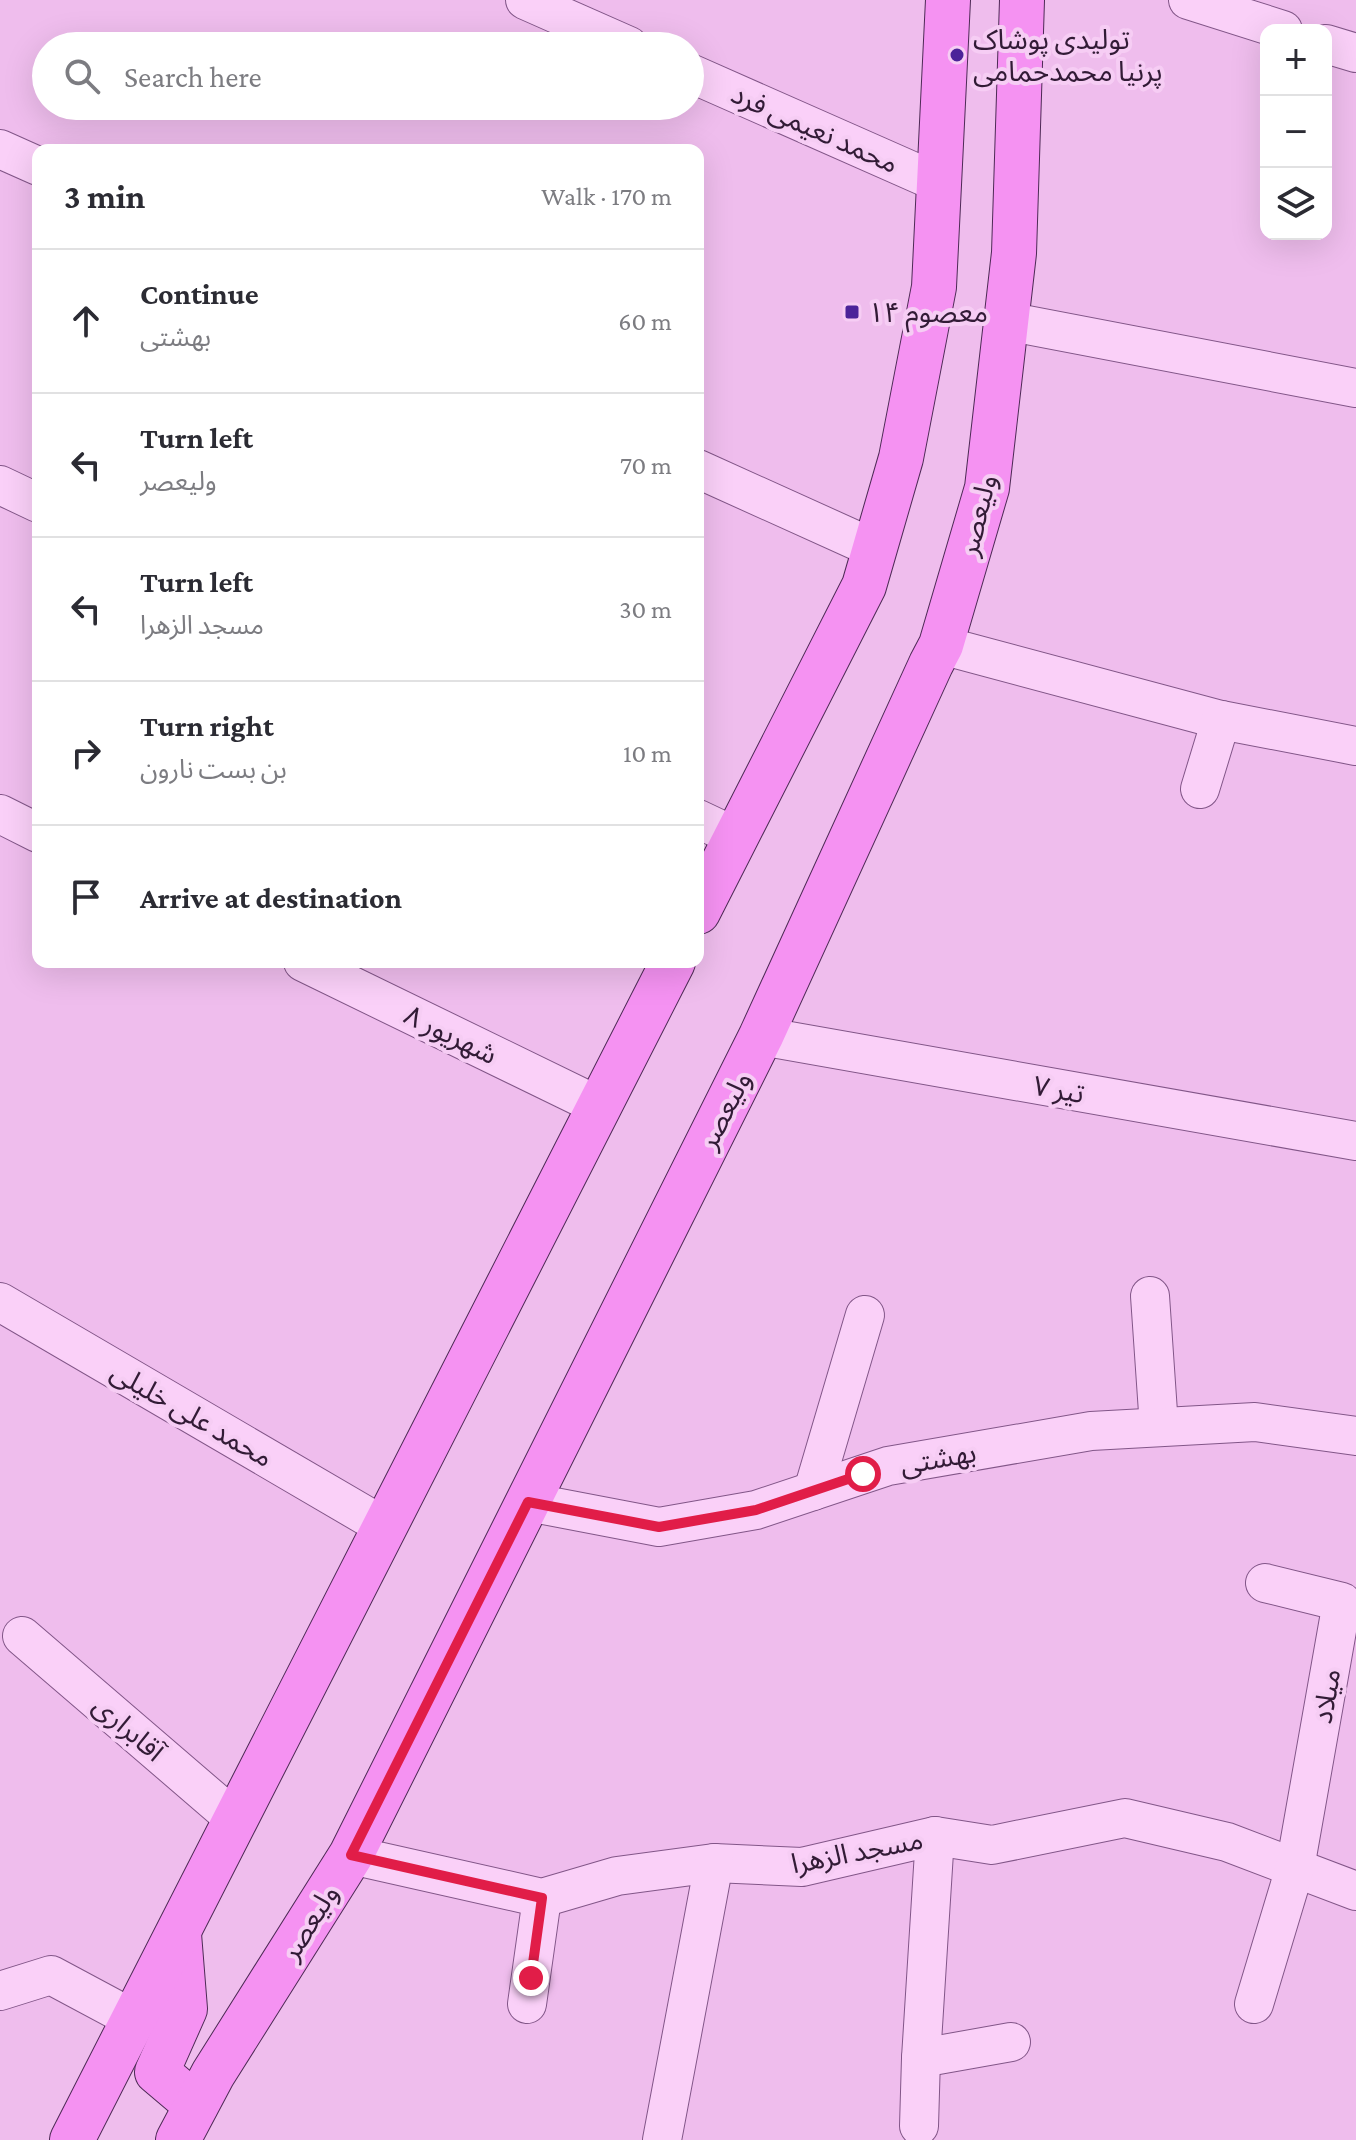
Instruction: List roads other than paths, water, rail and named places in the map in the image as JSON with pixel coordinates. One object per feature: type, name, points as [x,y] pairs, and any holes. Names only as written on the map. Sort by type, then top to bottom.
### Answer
[{"type":"main road","points":[[704,885],[717,828],[864,586],[901,458],[934,287],[948,0]]},
{"type":"main road","name":"ولیعصر","points":[[187,2123],[213,2074],[351,1855],[761,1036],[941,645],[987,488],[1014,253],[1022,0]]},
{"type":"main road","points":[[72,2140],[670,968]]},
{"type":"main road","points":[[179,1932],[185,2009],[157,2072],[187,2123]]},
{"type":"main road","points":[[97,2093],[107,2140]]},
{"type":"street","points":[[525,0],[597,32]]},
{"type":"street","points":[[1188,0],[1264,24]]},
{"type":"street","points":[[1332,46],[1356,53]]},
{"type":"street","name":"محمد نعیمی فرد","points":[[704,79],[939,183]]},
{"type":"street","points":[[0,149],[32,163]]},
{"type":"street","points":[[1006,321],[1356,388]]},
{"type":"street","points":[[704,472],[875,549]]},
{"type":"street","points":[[0,485],[32,500]]},
{"type":"street","points":[[941,645],[1221,720],[1356,746]]},
{"type":"street","points":[[1200,789],[1221,720]]},
{"type":"street","points":[[0,814],[32,830]]},
{"type":"street","name":"۸ شهریور","points":[[315,968],[599,1106]]},
{"type":"street","name":"۷ تیر","points":[[761,1036],[1356,1141]]},
{"type":"street","points":[[1150,1296],[1159,1427]]},
{"type":"street","name":"محمد علی خلیلی","points":[[0,1302],[385,1527]]},
{"type":"street","points":[[813,1491],[865,1315]]},
{"type":"street","name":"بهشتی","points":[[528,1502],[659,1527],[756,1510],[888,1466],[1091,1431],[1255,1422],[1356,1436]]},
{"type":"street","name":"میلاد","points":[[1265,1583],[1342,1602],[1295,1868]]},
{"type":"street","name":"آقابراری","points":[[22,1636],[236,1820]]},
{"type":"street","name":"مسجد الزهرا","points":[[351,1855],[542,1898],[617,1876],[714,1863],[802,1867],[935,1836],[992,1845],[1125,1818],[1227,1842],[1356,1891]]},
{"type":"street","points":[[919,2126],[935,1836]]},
{"type":"street","points":[[662,2140],[714,1863]]},
{"type":"street","points":[[1254,2004],[1295,1868]]},
{"type":"street","points":[[527,2004],[542,1898]]},
{"type":"street","points":[[0,1991],[51,1975],[135,2020]]},
{"type":"street","points":[[921,2058],[1011,2042]]},
{"type":"place","name":"تولیدی پوشاک پرنیا محمدحمامی","points":[[957,55]]},
{"type":"place","name":"۱۴ معصوم","points":[[852,312]]}]
